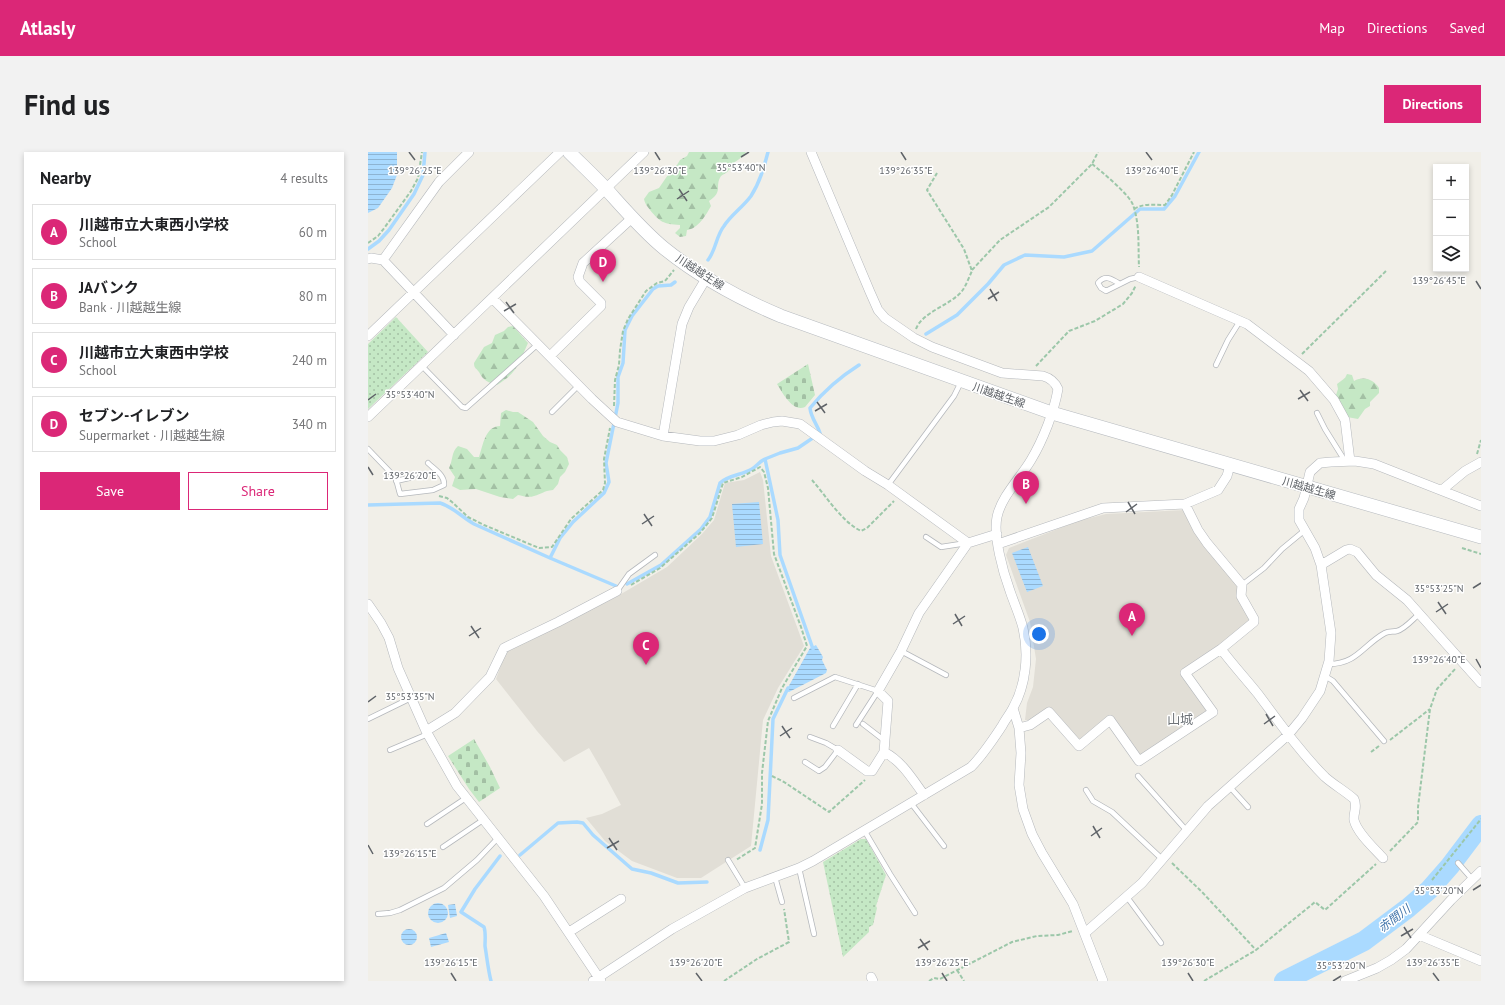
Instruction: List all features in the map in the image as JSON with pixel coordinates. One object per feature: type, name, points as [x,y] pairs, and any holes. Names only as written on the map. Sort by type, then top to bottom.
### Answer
[{"type":"main road","name":"川越越生線","points":[[569,152],[606,189],[632,218],[660,244],[681,260],[751,304],[961,382],[1052,413],[1481,537]]},
{"type":"street","points":[[383,260],[439,182],[469,152]]},
{"type":"street","points":[[368,336],[560,152]]},
{"type":"street","points":[[368,417],[644,152]]},
{"type":"street","points":[[368,604],[389,638],[398,668],[411,698],[427,732],[457,786],[544,896],[569,932],[598,980],[672,929],[745,888],[799,868],[974,764],[985,751],[1014,708],[1023,682],[1025,661],[1025,640],[1023,627],[1006,580],[999,553],[997,516],[1000,508],[1039,445],[1052,413],[1058,389],[1056,384],[1049,378],[1002,373],[932,347],[914,338],[894,325],[878,310],[811,152]]},
{"type":"street","points":[[550,356],[601,306],[600,303],[580,282],[578,277],[583,263],[632,218]]},
{"type":"street","points":[[368,259],[383,260],[454,335]]},
{"type":"street","points":[[663,436],[682,324],[689,307],[707,277]]},
{"type":"street","points":[[1139,277],[1247,324],[1309,371],[1334,400],[1345,420],[1348,461]]},
{"type":"street","points":[[492,298],[615,420],[663,436],[681,439],[714,441],[738,435],[761,425],[782,422],[800,424],[968,543]]},
{"type":"street","points":[[1083,930],[1127,897],[1164,858],[1208,806],[1288,735],[1320,691],[1329,664],[1330,633],[1321,566],[1315,548],[1299,520],[1298,515],[1310,472],[1315,466],[1320,463],[1348,461],[1374,464],[1481,506]]},
{"type":"street","points":[[1442,490],[1465,472],[1481,462]]},
{"type":"street","points":[[998,544],[1103,508],[1185,504],[1218,490],[1227,476],[1230,465]]},
{"type":"street","points":[[1020,728],[1030,725],[1049,712],[1079,746],[1110,720],[1140,761],[1213,712],[1185,673],[1221,649],[1254,622],[1254,619],[1241,596],[1242,585],[1207,543],[1198,530],[1185,504]]},
{"type":"street","points":[[838,750],[869,772],[872,771],[884,752],[888,701],[878,691],[901,651],[919,613],[968,543],[997,534]]},
{"type":"street","points":[[1321,566],[1346,550],[1354,550],[1376,575],[1406,600],[1481,683]]},
{"type":"street","points":[[427,732],[455,713],[490,677],[504,648],[617,591]]},
{"type":"street","points":[[1221,649],[1258,694],[1288,735],[1325,776],[1354,799],[1356,803],[1354,817],[1355,822],[1360,832],[1383,858]]},
{"type":"street","points":[[1014,708],[1020,728],[1020,785],[1023,809],[1032,834],[1073,904],[1103,981]]},
{"type":"street","points":[[884,752],[890,755],[903,768],[924,795]]},
{"type":"street","points":[[1345,981],[1377,968],[1406,949],[1451,900],[1481,871]]},
{"type":"street","points":[[569,932],[621,899]]},
{"type":"street","points":[[1419,935],[1481,961]]},
{"type":"lane","points":[[1120,284],[1130,279],[1139,277]]},
{"type":"lane","points":[[1216,366],[1228,340],[1240,321]]},
{"type":"lane","points":[[422,366],[462,407],[466,408],[538,344]]},
{"type":"lane","points":[[888,485],[954,396],[961,382]]},
{"type":"lane","points":[[552,412],[579,385]]},
{"type":"lane","points":[[1317,413],[1325,429],[1348,461]]},
{"type":"lane","points":[[368,449],[388,468],[396,481],[400,494],[433,490],[444,484],[445,481],[441,475],[428,463]]},
{"type":"lane","points":[[396,481],[415,475]]},
{"type":"lane","points":[[1242,585],[1264,568],[1287,545],[1305,530]]},
{"type":"lane","points":[[926,537],[941,547],[968,543]]},
{"type":"lane","points":[[617,591],[629,574],[655,555]]},
{"type":"lane","points":[[1329,664],[1340,664],[1348,660],[1384,634],[1397,631],[1419,614]]},
{"type":"lane","points":[[901,651],[946,674]]},
{"type":"lane","points":[[794,698],[835,676],[878,691],[856,725]]},
{"type":"lane","points":[[1326,676],[1333,681],[1385,742]]},
{"type":"lane","points":[[833,726],[858,684]]},
{"type":"lane","points":[[368,719],[411,698]]},
{"type":"lane","points":[[863,724],[885,741]]},
{"type":"lane","points":[[390,750],[427,732]]},
{"type":"lane","points":[[805,762],[819,771],[825,767],[838,750],[826,743],[810,737]]},
{"type":"lane","points":[[1138,776],[1187,831]]},
{"type":"lane","points":[[1229,786],[1248,807]]},
{"type":"lane","points":[[1086,790],[1093,800],[1112,812],[1164,858]]},
{"type":"lane","points":[[427,824],[466,798]]},
{"type":"lane","points":[[911,802],[944,846]]},
{"type":"lane","points":[[443,847],[483,820]]},
{"type":"lane","points":[[864,830],[915,913]]},
{"type":"lane","points":[[378,914],[400,910],[444,888],[477,860],[498,839]]},
{"type":"lane","points":[[729,862],[745,888]]},
{"type":"lane","points":[[1458,863],[1472,879]]},
{"type":"lane","points":[[799,868],[814,934]]},
{"type":"lane","points":[[775,877],[782,902]]},
{"type":"lane","points":[[1127,897],[1160,943]]},
{"type":"path","points":[[368,243],[378,236],[411,191],[418,178],[422,152]]},
{"type":"path","points":[[914,338],[918,324],[923,318],[963,290],[972,271],[1000,240],[1049,207],[1092,164],[1098,152]]},
{"type":"path","points":[[1134,209],[1146,204],[1165,205],[1172,195],[1194,152]]},
{"type":"path","points":[[1029,375],[1069,331],[1095,321],[1123,304],[1132,293],[1139,277],[1136,216],[1133,204],[1114,183],[1092,164]]},
{"type":"path","points":[[937,173],[927,190],[964,249],[972,271]]},
{"type":"path","points":[[436,495],[447,498],[468,517],[484,525],[539,548],[552,547],[571,519],[603,490],[605,483],[604,459],[615,420],[615,380],[620,359],[623,330],[628,319],[646,291],[657,283],[665,281],[681,260]]},
{"type":"path","points":[[1296,361],[1387,270]]},
{"type":"path","points":[[617,591],[660,568],[700,533],[712,518],[723,483],[742,478],[760,467],[764,472],[768,488],[774,554],[801,627],[806,646],[782,688],[768,721],[762,773],[762,804],[755,848],[729,862]]},
{"type":"path","points":[[812,480],[846,521],[861,531],[875,521],[900,494]]},
{"type":"path","points":[[1462,548],[1481,554]]},
{"type":"path","points":[[1385,742],[1430,709]]},
{"type":"path","points":[[1371,752],[1380,746]]},
{"type":"path","points":[[772,776],[784,782],[829,812],[868,777],[869,772]]},
{"type":"path","points":[[1432,880],[1481,819]]},
{"type":"path","points":[[1164,858],[1198,888],[1256,950]]},
{"type":"path","points":[[724,981],[757,959],[789,942],[782,902]]},
{"type":"path","points":[[929,981],[934,978],[940,979],[1012,942],[1037,936],[1062,934],[1083,930]]},
{"type":"path","points":[[957,970],[964,981]]},
{"type":"shaded area","points":[[760,472],[763,480],[771,556],[804,646],[778,688],[763,720],[751,846],[701,878],[677,878],[632,861],[605,841],[586,818],[602,814],[621,805],[589,748],[564,762],[537,731],[496,679],[506,652],[616,597],[667,567],[702,534],[714,520],[725,483],[744,480]]},
{"type":"shaded area","points":[[1185,510],[1238,586],[1250,616],[1249,621],[1215,650],[1182,671],[1207,708],[1206,713],[1140,756],[1111,717],[1080,742],[1050,708],[1031,720],[1025,720],[1027,703],[1033,687],[1036,659],[1030,622],[1006,555],[1009,548],[1078,521],[1106,514]]},
{"type":"green space","points":[[689,152],[746,152],[732,165],[728,171],[721,176],[718,183],[718,192],[714,198],[709,201],[711,206],[701,221],[695,227],[687,230],[686,236],[680,237],[675,233],[680,228],[680,225],[670,224],[659,220],[648,207],[644,199],[649,192],[659,188],[672,169],[680,160],[687,156]]},
{"type":"green space","points":[[396,317],[428,352],[368,409],[368,344]]},
{"type":"green space","points":[[513,326],[528,343],[520,362],[504,381],[497,385],[486,381],[475,367],[474,363],[484,347],[492,343],[495,335],[504,331],[508,327]]},
{"type":"green space","points":[[808,364],[815,395],[805,407],[796,407],[788,401],[777,384]]},
{"type":"green space","points":[[1347,374],[1352,375],[1354,381],[1358,379],[1368,379],[1374,382],[1379,388],[1379,393],[1370,402],[1370,406],[1365,409],[1358,419],[1347,417],[1335,398],[1338,389],[1337,384],[1345,378]]},
{"type":"green space","points":[[506,410],[518,412],[533,422],[543,436],[550,442],[557,445],[567,457],[569,464],[565,472],[560,477],[558,484],[553,490],[532,497],[518,495],[513,499],[500,497],[476,489],[460,490],[452,486],[455,477],[449,468],[456,448],[458,446],[467,449],[474,457],[479,457],[485,437],[491,429],[500,426],[501,413]]},
{"type":"green space","points":[[474,739],[500,788],[479,802],[448,756]]},
{"type":"green space","points":[[861,839],[866,839],[886,875],[876,906],[877,908],[873,925],[869,927],[869,932],[843,957],[823,862]]},
{"type":"water","points":[[368,152],[397,152],[397,175],[392,188],[378,208],[368,213]]},
{"type":"water","points":[[759,502],[763,544],[736,547],[732,504]]},
{"type":"water","points":[[1028,547],[1043,586],[1027,592],[1012,553]]},
{"type":"water","points":[[816,645],[823,657],[822,660],[827,670],[826,673],[789,692],[786,691],[810,648]]},
{"type":"water","points":[[438,903],[445,906],[448,913],[445,920],[438,923],[431,920],[428,913],[431,906]]},
{"type":"water","points":[[455,904],[457,916],[450,918],[448,905]]},
{"type":"water","points":[[406,929],[412,929],[417,934],[415,943],[412,945],[406,945],[401,940],[401,934]]},
{"type":"water","points":[[446,933],[449,942],[431,947],[429,938]]},
{"type":"waterway","points":[[368,249],[379,241],[389,230],[414,194],[423,175],[425,152]]},
{"type":"waterway","points":[[708,260],[713,252],[721,230],[730,218],[748,200],[754,191],[768,152]]},
{"type":"waterway","points":[[926,334],[957,315],[988,284],[1004,265],[1025,255],[1064,257],[1092,251],[1140,209],[1164,209],[1175,196],[1199,152]]},
{"type":"waterway","points":[[368,505],[440,503],[474,524],[550,558],[560,538],[573,522],[604,493],[609,482],[606,463],[618,403],[618,377],[623,363],[625,330],[632,316],[653,289],[658,286],[671,285],[675,282]]},
{"type":"waterway","points":[[813,649],[780,555],[778,520],[765,459],[798,448],[820,433],[810,408],[845,374],[859,365]]},
{"type":"waterway","points":[[627,584],[661,565],[701,529],[710,517],[720,483],[723,480],[744,473],[765,459]]},
{"type":"waterway","points":[[550,558],[616,586]]},
{"type":"waterway","points":[[760,850],[768,820],[773,719],[788,688]]},
{"type":"waterway","points":[[520,855],[558,823],[577,822],[583,823],[593,835],[632,869],[651,873],[678,883],[707,882]]},
{"type":"waterway","name":"赤間川","points":[[1284,981],[1364,941],[1408,908],[1429,890],[1450,866],[1481,825]]},
{"type":"waterway","points":[[491,981],[485,946],[484,927],[461,912],[475,889],[500,856]]},
{"type":"place","name":"セブン-イレブン","points":[[603,282]]},
{"type":"place","name":"JAバンク","points":[[1026,504]]},
{"type":"place","name":"川越市立大東西小学校","points":[[1132,636]]},
{"type":"place","name":"川越市立大東西中学校","points":[[646,665]]},
{"type":"district","name":"山城","points":[[1180,719]]}]
